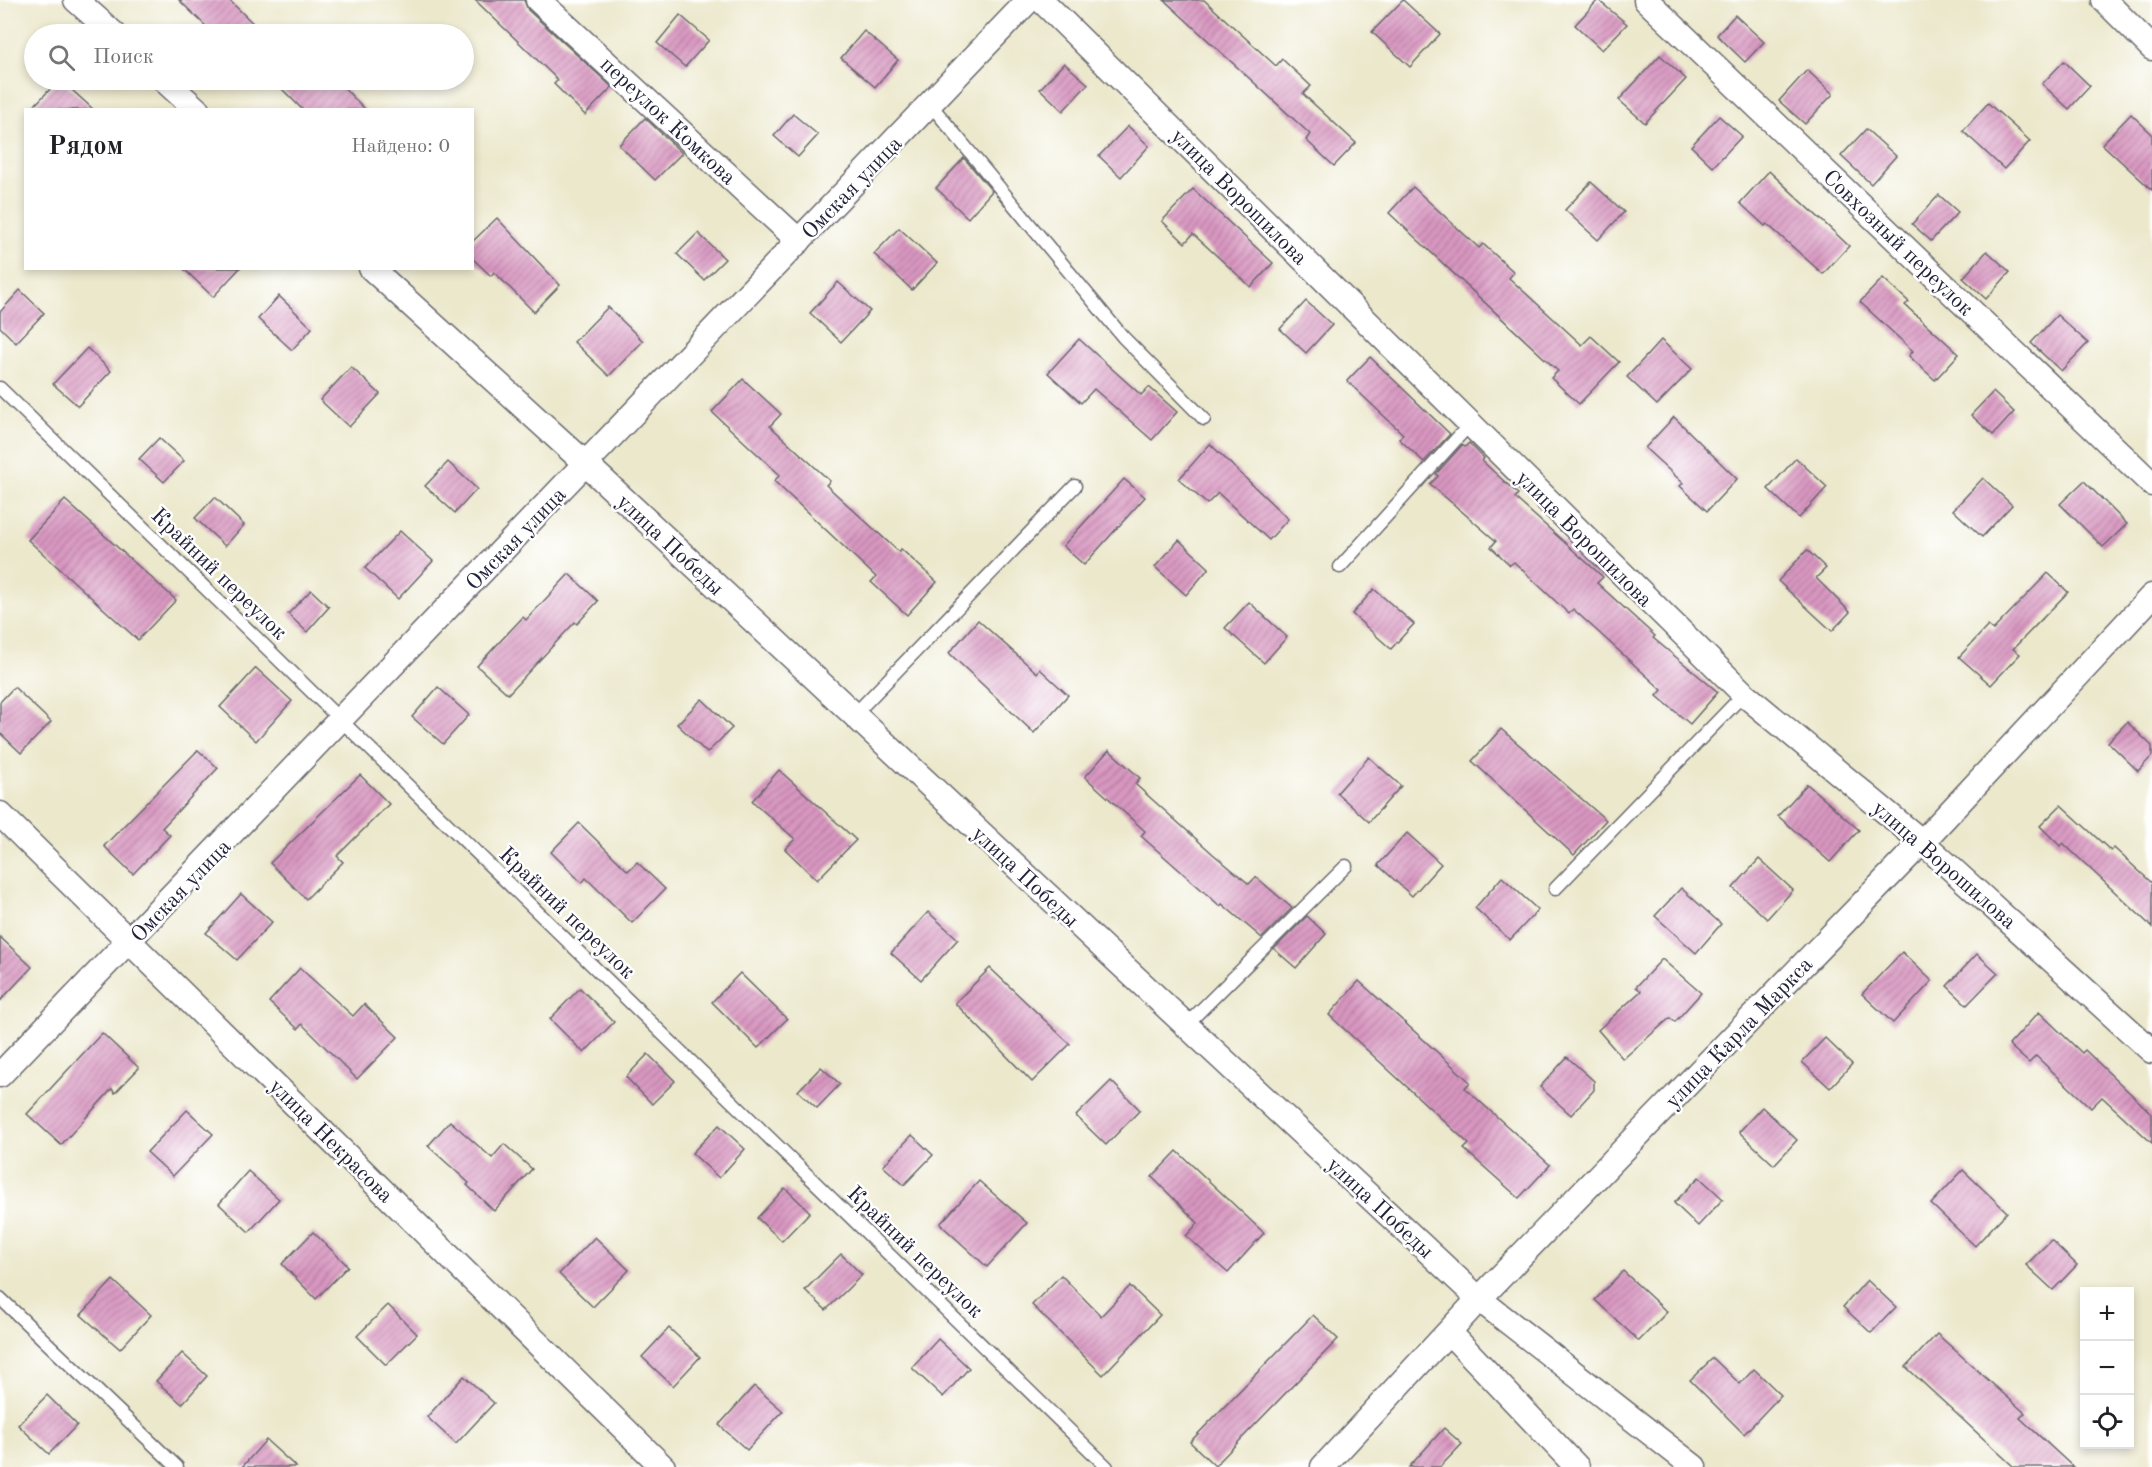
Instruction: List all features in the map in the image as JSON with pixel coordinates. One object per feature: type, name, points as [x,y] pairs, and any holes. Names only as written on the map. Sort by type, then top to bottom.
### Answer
[{"type":"street","points":[[76,0],[103,24]]},
{"type":"street","name":"переулок Комкова","points":[[538,0],[799,241]]},
{"type":"street","name":"Омская улица","points":[[0,1075],[130,942],[1029,0]]},
{"type":"street","name":"улица Ворошилова","points":[[1041,0],[1744,694],[1922,842],[2152,1051]]},
{"type":"street","name":"Совхозный переулок","points":[[1646,0],[2152,484]]},
{"type":"street","points":[[2104,0],[2152,48]]},
{"type":"street","points":[[175,90],[194,108]]},
{"type":"street","name":"улица Победы","points":[[373,270],[586,464],[1479,1299],[1694,1467]]},
{"type":"street","name":"улица Карла Маркса","points":[[1323,1467],[1450,1334],[1479,1299],[1922,842],[2152,596]]},
{"type":"street","name":"улица Некрасова","points":[[0,813],[663,1467]]},
{"type":"street","points":[[1450,1334],[1578,1467]]},
{"type":"lane","points":[[930,104],[1123,337],[1204,419]]},
{"type":"lane","name":"Крайний переулок","points":[[0,388],[1107,1467]]},
{"type":"lane","points":[[1340,567],[1470,424]]},
{"type":"lane","points":[[854,715],[1075,486]]},
{"type":"lane","points":[[1555,889],[1744,694]]},
{"type":"lane","points":[[1186,1025],[1346,866]]},
{"type":"lane","points":[[0,1298],[177,1467]]},
{"type":"building","points":[[179,0],[229,0],[254,24],[204,24]]},
{"type":"building","points":[[475,0],[524,0],[528,10],[612,87],[585,115],[554,84],[558,80]]},
{"type":"building","points":[[1164,0],[1204,0],[1276,66],[1282,59],[1311,86],[1303,94],[1356,143],[1334,166],[1306,140],[1310,134]]},
{"type":"building","points":[[1403,0],[1440,34],[1410,67],[1372,32]]},
{"type":"building","points":[[1598,0],[1627,24],[1602,50],[1575,25]]},
{"type":"building","points":[[680,15],[709,40],[685,67],[657,43]]},
{"type":"building","points":[[1735,15],[1764,42],[1745,62],[1717,35]]},
{"type":"building","points":[[864,31],[898,60],[875,87],[841,58]]},
{"type":"building","points":[[1660,55],[1686,79],[1645,123],[1619,100]]},
{"type":"building","points":[[2064,61],[2090,86],[2069,109],[2042,84]]},
{"type":"building","points":[[1064,63],[1088,84],[1063,111],[1040,89]]},
{"type":"building","points":[[1807,70],[1833,94],[1805,124],[1779,101]]},
{"type":"building","points":[[49,90],[72,90],[92,108],[32,108]]},
{"type":"building","points":[[283,90],[346,90],[364,108],[301,108]]},
{"type":"building","points":[[1988,103],[2030,141],[2004,169],[1963,131]]},
{"type":"building","points":[[793,114],[818,135],[798,157],[774,136]]},
{"type":"building","points":[[2131,114],[2152,134],[2152,190],[2102,144]]},
{"type":"building","points":[[1719,116],[1742,136],[1713,167],[1691,146]]},
{"type":"building","points":[[645,118],[682,153],[655,180],[619,145]]},
{"type":"building","points":[[1128,126],[1149,146],[1121,177],[1099,156]]},
{"type":"building","points":[[1866,129],[1896,156],[1871,184],[1841,156]]},
{"type":"building","points":[[964,158],[992,191],[968,218],[936,188]]},
{"type":"building","points":[[1769,171],[1849,246],[1823,274],[1740,203]]},
{"type":"building","points":[[1591,182],[1624,212],[1598,240],[1565,210]]},
{"type":"building","points":[[1413,187],[1479,248],[1483,244],[1514,272],[1509,278],[1582,345],[1591,336],[1619,362],[1579,404],[1551,378],[1558,371],[1389,213]]},
{"type":"building","points":[[1193,189],[1273,263],[1251,287],[1193,234],[1185,243],[1162,221]]},
{"type":"building","points":[[1939,195],[1958,212],[1931,241],[1912,224]]},
{"type":"building","points":[[497,218],[560,285],[534,312],[494,272],[491,276],[474,260],[474,240]]},
{"type":"building","points":[[899,228],[937,263],[912,290],[874,254]]},
{"type":"building","points":[[698,233],[725,259],[704,280],[677,254]]},
{"type":"building","points":[[1987,251],[2010,272],[1986,299],[1963,278]]},
{"type":"building","points":[[185,270],[238,270],[213,297]]},
{"type":"building","points":[[1883,278],[1909,302],[1905,305],[1959,354],[1935,380],[1909,356],[1913,351],[1860,302]]},
{"type":"building","points":[[838,282],[870,311],[841,342],[810,313]]},
{"type":"building","points":[[20,290],[44,313],[16,343],[0,327],[0,312]]},
{"type":"building","points":[[279,296],[312,328],[292,350],[258,319]]},
{"type":"building","points":[[1306,301],[1332,325],[1306,353],[1280,329]]},
{"type":"building","points":[[608,307],[643,341],[609,376],[574,342]]},
{"type":"building","points":[[2057,315],[2088,343],[2061,371],[2031,343]]},
{"type":"building","points":[[1079,339],[1141,395],[1149,387],[1177,412],[1152,440],[1094,389],[1081,403],[1048,373]]},
{"type":"building","points":[[1661,340],[1692,369],[1657,405],[1627,377]]},
{"type":"building","points":[[87,348],[111,371],[78,406],[53,384]]},
{"type":"building","points":[[1370,357],[1450,434],[1424,462],[1399,439],[1403,434],[1347,381]]},
{"type":"building","points":[[351,367],[380,394],[349,427],[320,400]]},
{"type":"building","points":[[743,379],[781,414],[770,426],[830,481],[826,485],[899,552],[901,549],[937,582],[907,615],[871,582],[876,577],[774,481],[780,475],[712,412]]},
{"type":"building","points":[[1993,392],[2014,412],[1993,435],[1971,415]]},
{"type":"building","points":[[1674,417],[1737,479],[1707,511],[1680,486],[1683,483],[1645,448]]},
{"type":"building","points":[[159,438],[184,461],[164,482],[139,459]]},
{"type":"building","points":[[1469,443],[1484,458],[1482,461],[1518,494],[1515,498],[1603,577],[1597,583],[1655,636],[1653,638],[1718,692],[1690,724],[1657,696],[1662,690],[1573,609],[1569,614],[1514,562],[1510,565],[1491,547],[1496,541],[1430,484],[1462,445],[1465,447]]},
{"type":"building","points":[[1210,444],[1288,519],[1269,540],[1218,493],[1207,504],[1179,479]]},
{"type":"building","points":[[1796,458],[1827,487],[1799,518],[1768,489]]},
{"type":"building","points":[[448,462],[477,489],[455,513],[425,486]]},
{"type":"building","points":[[1983,478],[2012,505],[1982,537],[1953,510]]},
{"type":"building","points":[[1124,479],[1145,497],[1084,565],[1063,546]]},
{"type":"building","points":[[2084,481],[2127,524],[2103,547],[2060,504]]},
{"type":"building","points":[[215,497],[244,525],[225,546],[195,518]]},
{"type":"building","points":[[65,500],[176,600],[138,640],[28,540]]},
{"type":"building","points":[[400,531],[433,561],[398,599],[365,568]]},
{"type":"building","points":[[1179,540],[1209,568],[1186,595],[1155,567]]},
{"type":"building","points":[[1807,550],[1826,568],[1816,578],[1850,612],[1832,631],[1778,581]]},
{"type":"building","points":[[2048,573],[2068,592],[2013,649],[2020,654],[1991,685],[1959,657],[1988,626],[1993,630]]},
{"type":"building","points":[[569,574],[598,601],[577,624],[575,622],[508,694],[477,666],[523,617],[526,620]]},
{"type":"building","points":[[1374,589],[1414,624],[1391,649],[1352,614]]},
{"type":"building","points":[[311,590],[329,607],[307,632],[288,614]]},
{"type":"building","points":[[1249,602],[1287,637],[1264,663],[1225,628]]},
{"type":"building","points":[[978,620],[1037,673],[1040,669],[1068,695],[1034,733],[949,653]]},
{"type":"building","points":[[256,668],[292,701],[256,741],[220,707]]},
{"type":"building","points":[[14,687],[51,722],[21,753],[0,733],[0,702]]},
{"type":"building","points":[[438,687],[469,715],[443,744],[412,717]]},
{"type":"building","points":[[702,699],[732,728],[707,753],[677,724]]},
{"type":"building","points":[[2127,722],[2152,746],[2152,756],[2138,771],[2108,742]]},
{"type":"building","points":[[1501,729],[1606,820],[1574,855],[1472,761]]},
{"type":"building","points":[[198,750],[218,768],[162,828],[170,835],[133,874],[104,846]]},
{"type":"building","points":[[1109,750],[1140,778],[1135,784],[1213,854],[1249,884],[1256,877],[1292,908],[1262,938],[1222,904],[1220,906],[1141,836],[1145,831],[1085,777]]},
{"type":"building","points":[[1369,757],[1401,786],[1369,822],[1337,793]]},
{"type":"building","points":[[779,770],[856,840],[817,880],[785,849],[795,839],[752,801]]},
{"type":"building","points":[[360,775],[389,804],[337,856],[343,862],[306,899],[270,863]]},
{"type":"building","points":[[1807,784],[1859,830],[1830,862],[1778,816]]},
{"type":"building","points":[[2061,805],[2111,851],[2114,848],[2152,883],[2152,927],[2063,843],[2060,846],[2040,826]]},
{"type":"building","points":[[579,823],[628,871],[637,862],[665,889],[632,923],[586,878],[582,883],[551,852]]},
{"type":"building","points":[[1407,833],[1441,864],[1412,896],[1378,865]]},
{"type":"building","points":[[1759,859],[1793,890],[1767,919],[1733,888]]},
{"type":"building","points":[[1502,877],[1538,910],[1510,940],[1475,908]]},
{"type":"building","points":[[1681,888],[1721,924],[1696,953],[1655,916]]},
{"type":"building","points":[[241,894],[272,922],[237,960],[206,933]]},
{"type":"building","points":[[928,912],[958,939],[921,980],[891,953]]},
{"type":"building","points":[[1307,916],[1326,934],[1296,968],[1274,949]]},
{"type":"building","points":[[0,937],[32,967],[0,1001]]},
{"type":"building","points":[[1902,952],[1932,981],[1893,1023],[1862,994]]},
{"type":"building","points":[[1977,954],[1998,973],[1967,1005],[1947,986]]},
{"type":"building","points":[[1662,959],[1701,993],[1675,1022],[1670,1018],[1623,1059],[1598,1030],[1641,991],[1636,987]]},
{"type":"building","points":[[300,968],[353,1016],[364,1004],[398,1037],[357,1079],[302,1024],[298,1029],[269,1002]]},
{"type":"building","points":[[990,968],[1070,1044],[1032,1082],[955,1003]]},
{"type":"building","points":[[740,973],[787,1019],[758,1048],[712,1002]]},
{"type":"building","points":[[1359,981],[1470,1082],[1465,1088],[1550,1165],[1519,1198],[1464,1149],[1469,1144],[1329,1015]]},
{"type":"building","points":[[580,988],[614,1022],[584,1053],[550,1019]]},
{"type":"building","points":[[2039,1012],[2082,1053],[2085,1050],[2152,1114],[2152,1143],[2102,1097],[2091,1108],[2036,1056],[2029,1063],[2009,1045]]},
{"type":"building","points":[[102,1033],[139,1068],[115,1093],[112,1089],[61,1145],[27,1114]]},
{"type":"building","points":[[1825,1038],[1852,1064],[1830,1088],[1802,1062]]},
{"type":"building","points":[[648,1054],[675,1081],[652,1104],[626,1077]]},
{"type":"building","points":[[1567,1057],[1594,1081],[1594,1090],[1571,1115],[1540,1087]]},
{"type":"building","points":[[821,1067],[840,1084],[817,1108],[798,1091]]},
{"type":"building","points":[[1111,1081],[1140,1110],[1106,1145],[1076,1116]]},
{"type":"building","points":[[1762,1107],[1797,1140],[1774,1165],[1739,1132]]},
{"type":"building","points":[[187,1110],[213,1134],[173,1176],[147,1152]]},
{"type":"building","points":[[450,1121],[492,1158],[504,1144],[532,1169],[494,1211],[467,1185],[469,1183],[428,1146]]},
{"type":"building","points":[[719,1125],[745,1149],[719,1178],[692,1153]]},
{"type":"building","points":[[912,1135],[933,1155],[904,1185],[883,1166]]},
{"type":"building","points":[[1177,1151],[1264,1233],[1228,1273],[1186,1236],[1198,1223],[1152,1177]]},
{"type":"building","points":[[1963,1170],[2007,1212],[1975,1246],[1931,1204]]},
{"type":"building","points":[[248,1171],[279,1199],[249,1232],[219,1204]]},
{"type":"building","points":[[1699,1177],[1723,1199],[1698,1226],[1674,1203]]},
{"type":"building","points":[[979,1181],[1027,1223],[987,1267],[940,1224]]},
{"type":"building","points":[[785,1188],[810,1212],[782,1241],[757,1218]]},
{"type":"building","points":[[313,1232],[348,1266],[316,1299],[282,1264]]},
{"type":"building","points":[[595,1237],[629,1270],[593,1307],[559,1274]]},
{"type":"building","points":[[2051,1240],[2077,1265],[2053,1290],[2026,1265]]},
{"type":"building","points":[[841,1254],[862,1275],[826,1310],[805,1290]]},
{"type":"building","points":[[1623,1271],[1667,1312],[1639,1341],[1595,1300]]},
{"type":"building","points":[[1061,1275],[1101,1316],[1130,1286],[1160,1315],[1103,1375],[1032,1305]]},
{"type":"building","points":[[113,1280],[151,1315],[120,1349],[81,1315]]},
{"type":"building","points":[[1867,1280],[1896,1307],[1871,1333],[1843,1307]]},
{"type":"building","points":[[388,1305],[417,1334],[386,1365],[357,1336]]},
{"type":"building","points":[[1313,1315],[1338,1339],[1215,1466],[1190,1442]]},
{"type":"building","points":[[669,1328],[700,1357],[673,1386],[642,1357]]},
{"type":"building","points":[[1937,1334],[2025,1413],[2020,1418],[2073,1467],[2014,1467],[1906,1367]]},
{"type":"building","points":[[938,1339],[969,1368],[943,1397],[912,1368]]},
{"type":"building","points":[[182,1353],[207,1376],[182,1404],[156,1381]]},
{"type":"building","points":[[1713,1358],[1740,1384],[1754,1369],[1781,1395],[1744,1434],[1690,1380]]},
{"type":"building","points":[[464,1376],[494,1403],[456,1444],[427,1417]]},
{"type":"building","points":[[754,1386],[783,1411],[747,1450],[719,1425]]},
{"type":"building","points":[[47,1395],[77,1425],[49,1454],[18,1425]]},
{"type":"building","points":[[1444,1428],[1462,1444],[1440,1467],[1409,1467]]},
{"type":"building","points":[[266,1440],[296,1467],[242,1467]]}]
